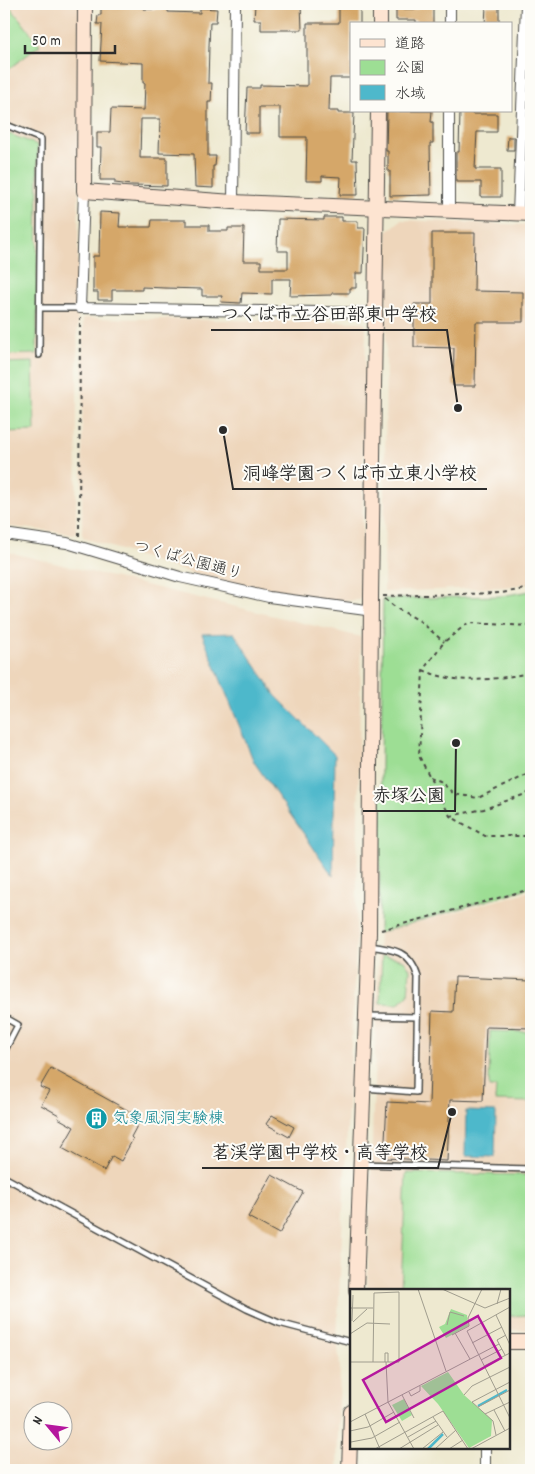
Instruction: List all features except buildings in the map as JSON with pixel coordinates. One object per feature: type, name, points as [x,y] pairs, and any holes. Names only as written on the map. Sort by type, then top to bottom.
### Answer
[{"type":"street","points":[[85,4],[84,191],[80,308],[376,313]]},
{"type":"street","points":[[233,202],[235,4]]},
{"type":"street","points":[[380,4],[380,22]]},
{"type":"street","points":[[450,4],[450,22]]},
{"type":"street","points":[[84,191],[233,202],[525,214],[526,4]]},
{"type":"street","points":[[356,1289],[368,946],[378,112]]},
{"type":"street","points":[[449,112],[449,210]]},
{"type":"street","name":"つくば公園通り","points":[[4,534],[67,542],[180,577],[269,597],[366,610]]},
{"type":"street","points":[[510,1342],[531,1342]]},
{"type":"street","points":[[349,1470],[350,1441]]},
{"type":"street","points":[[485,1449],[486,1470]]},
{"type":"lane","points":[[4,124],[42,139],[39,355]]},
{"type":"lane","points":[[40,308],[80,308]]},
{"type":"lane","points":[[363,1088],[416,1092],[418,977],[414,965],[406,955],[396,951],[368,946]]},
{"type":"lane","points":[[366,1016],[417,1017]]},
{"type":"lane","points":[[4,1017],[18,1025],[4,1052]]},
{"type":"lane","points":[[360,1164],[531,1169]]},
{"type":"lane","points":[[4,1177],[247,1309],[279,1323],[350,1342]]},
{"type":"path","points":[[67,542],[79,538],[80,308]]},
{"type":"path","points":[[444,642],[420,621],[396,608],[381,596],[501,593],[531,588]]},
{"type":"path","points":[[531,626],[468,623],[444,642],[424,670],[419,756],[450,816],[485,836],[531,836]]},
{"type":"path","points":[[424,670],[435,676],[477,681],[531,673]]},
{"type":"path","points":[[430,777],[440,782],[454,794],[478,798],[531,773]]},
{"type":"path","points":[[450,816],[484,809],[531,792]]},
{"type":"path","points":[[376,931],[531,889]]},
{"type":"shaded area","points":[[4,4],[80,4],[76,532],[73,535],[4,526]]},
{"type":"shaded area","points":[[401,220],[531,225],[531,583],[504,587],[384,592],[387,232]]},
{"type":"shaded area","points":[[83,318],[362,322],[366,325],[361,600],[323,602],[225,583],[84,538],[82,534]]},
{"type":"shaded area","points":[[4,551],[361,637],[356,941],[337,1338],[340,1367],[337,1470],[4,1470]]},
{"type":"shaded area","points":[[531,891],[531,1330],[510,1330],[510,1289],[367,1289],[379,933]]},
{"type":"green space","points":[[4,4],[8,4],[40,45],[4,73]]},
{"type":"green space","points":[[4,132],[38,145],[37,354],[4,355]]},
{"type":"green space","points":[[33,362],[35,431],[4,432],[4,363]]},
{"type":"green space","points":[[531,591],[531,887],[379,933],[383,599],[501,596]]},
{"type":"green space","points":[[382,955],[404,960],[410,969],[408,995],[398,1004],[380,1003]]},
{"type":"green space","points":[[490,1031],[531,1032],[531,1102],[495,1101],[496,1087],[489,1087]]},
{"type":"green space","points":[[406,1173],[531,1175],[531,1315],[510,1316],[510,1289],[401,1289]]},
{"type":"water","points":[[234,633],[275,695],[335,755],[333,876],[254,762],[202,634]]},
{"type":"water","points":[[466,1111],[496,1112],[495,1157],[465,1156]]},
{"type":"place","name":"つくば市立谷田部東中学校","points":[[458,408]]},
{"type":"place","name":"洞峰学園つくば市立東小学校","points":[[223,430]]},
{"type":"place","name":"赤塚公園","points":[[456,743]]},
{"type":"place","name":"茗渓学園中学校・高等学校","points":[[452,1112]]},
{"type":"place","name":"気象風洞実験棟","points":[[96,1119]]}]
